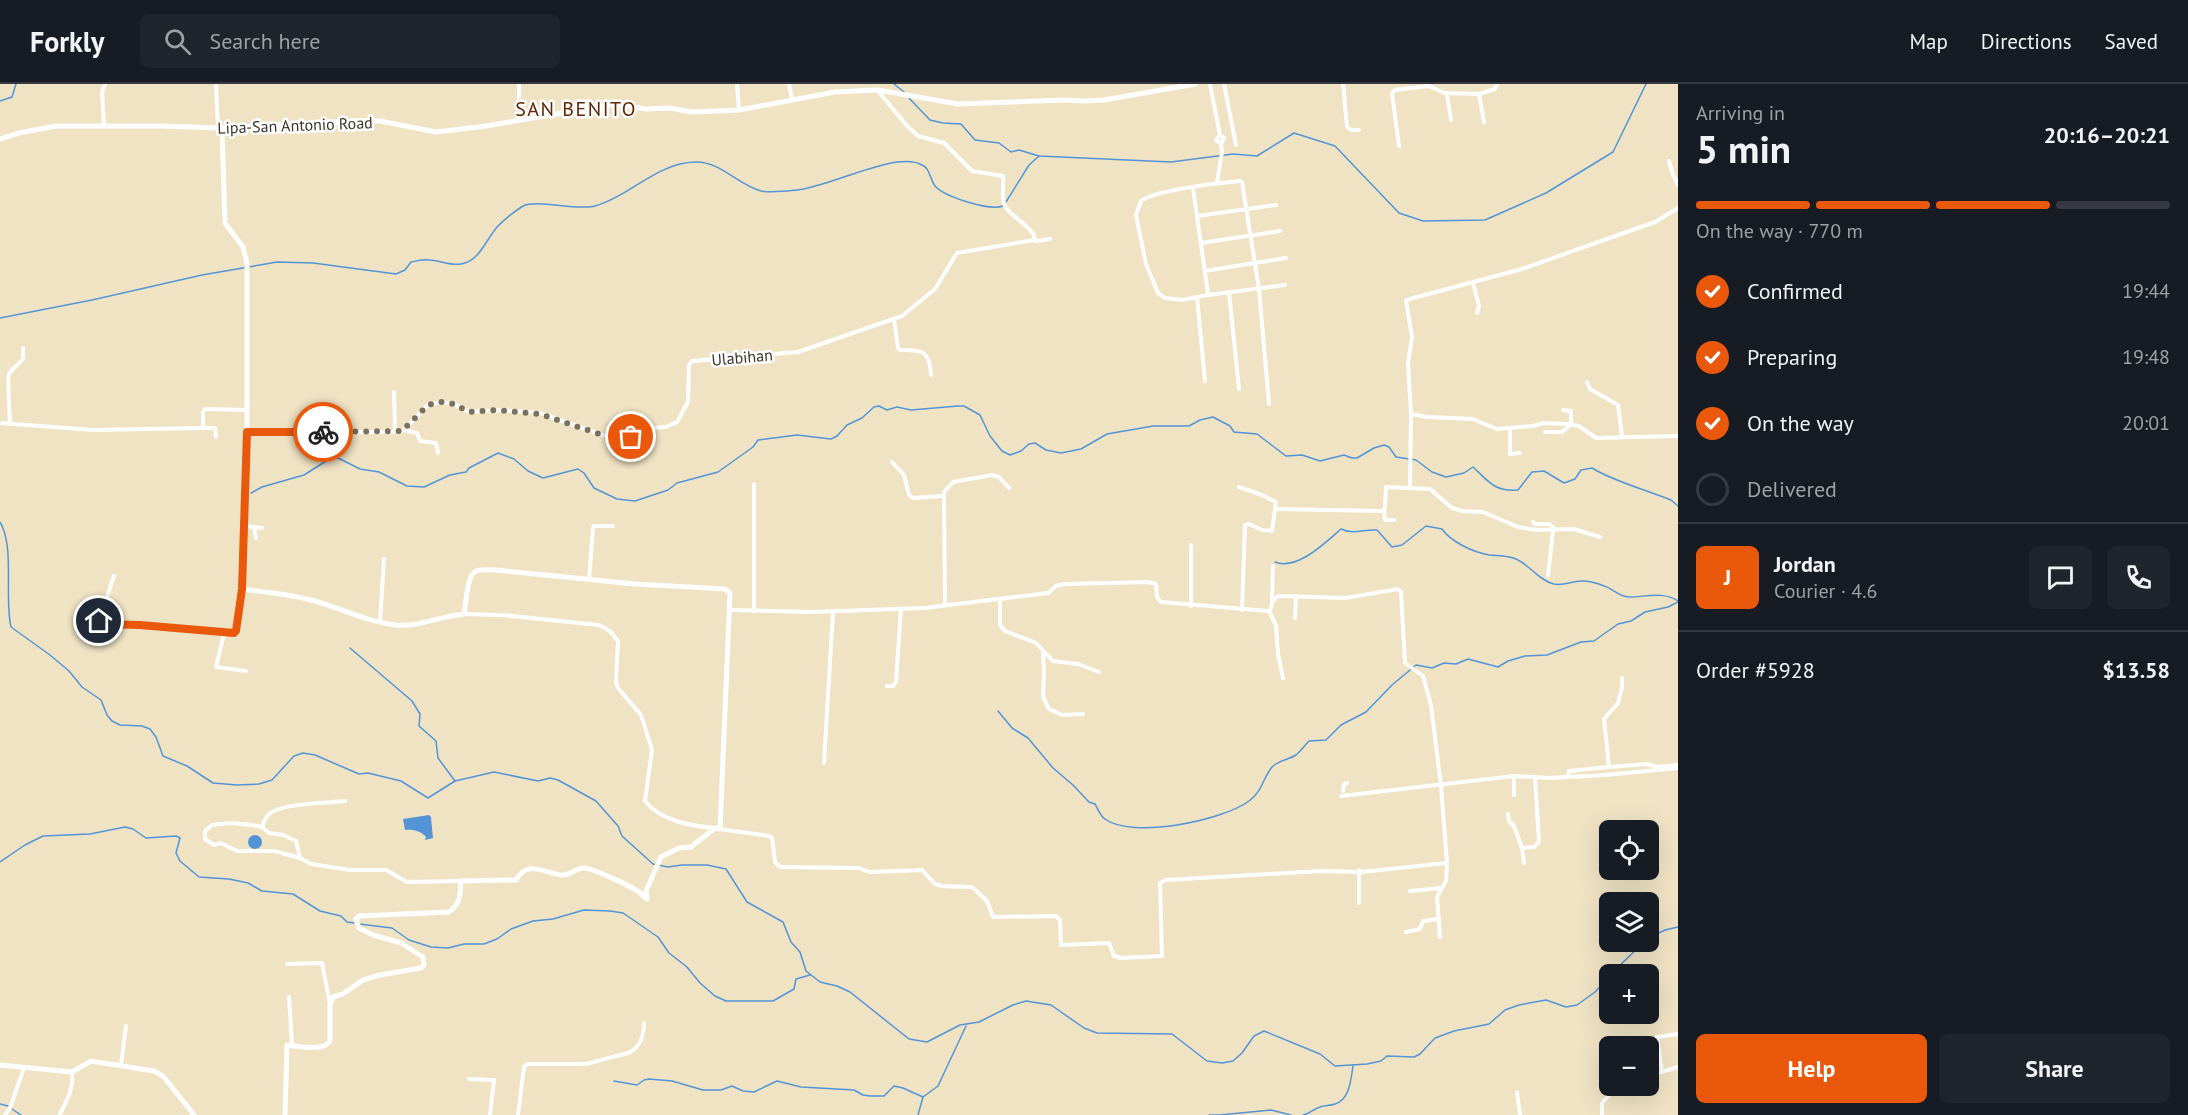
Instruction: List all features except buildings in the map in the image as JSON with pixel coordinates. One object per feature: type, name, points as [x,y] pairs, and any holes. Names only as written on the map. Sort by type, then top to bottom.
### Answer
[{"type":"street","points":[[105,84],[102,92],[105,126]]},
{"type":"street","points":[[114,576],[99,621],[102,624],[140,625],[224,634],[236,631],[242,589],[247,432],[247,262],[243,247],[225,223],[216,84]]},
{"type":"street","points":[[519,84],[519,118]]},
{"type":"street","points":[[737,84],[739,110]]},
{"type":"street","points":[[789,84],[792,99]]},
{"type":"street","name":"Lipa-San Antonio Road","points":[[0,139],[38,128],[105,126],[220,128],[367,121],[436,132],[486,126],[519,118],[614,104],[694,112],[739,110],[835,92],[878,90],[958,104],[1104,100],[1196,84]]},
{"type":"street","points":[[1210,84],[1220,135],[1216,140],[1221,144],[1222,152],[1217,183]]},
{"type":"street","points":[[1224,84],[1236,145]]},
{"type":"street","points":[[1343,84],[1347,126],[1351,130],[1359,129]]},
{"type":"street","points":[[1399,146],[1396,134],[1394,91],[1429,86],[1447,93],[1479,94],[1495,90],[1497,84]]},
{"type":"street","points":[[878,90],[918,136],[944,143],[972,171],[1003,176],[1005,207],[1027,224],[1034,235],[1034,240]]},
{"type":"street","points":[[1447,93],[1451,120]]},
{"type":"street","points":[[1479,94],[1484,122]]},
{"type":"street","points":[[1669,161],[1678,185]]},
{"type":"street","points":[[1269,404],[1259,289],[1241,181],[1217,183],[1141,201],[1136,215],[1146,264],[1158,294],[1176,301],[1208,295],[1259,289],[1285,285]]},
{"type":"street","points":[[1193,188],[1208,295]]},
{"type":"street","points":[[1197,216],[1276,205]]},
{"type":"street","points":[[1410,487],[1412,414],[1408,363],[1412,337],[1406,300],[1532,266],[1655,222],[1678,208]]},
{"type":"street","points":[[1201,243],[1280,231]]},
{"type":"street","name":"Ulabihan","points":[[404,430],[428,405],[441,402],[454,404],[469,412],[497,410],[540,414],[611,438],[626,439],[650,428],[666,427],[677,422],[688,402],[689,365],[692,361],[798,352],[902,316],[935,289],[957,254],[1034,240],[1050,240]]},
{"type":"street","points":[[1205,271],[1286,258]]},
{"type":"street","points":[[1473,283],[1479,306],[1477,314]]},
{"type":"street","points":[[1229,292],[1239,389]]},
{"type":"street","points":[[1197,297],[1205,381]]},
{"type":"street","points":[[894,319],[898,348],[913,350],[928,356],[931,362],[931,375]]},
{"type":"street","points":[[10,424],[10,396],[7,379],[22,361],[23,348]]},
{"type":"street","points":[[1587,382],[1590,389],[1618,405],[1622,437]]},
{"type":"street","points":[[394,392],[395,432]]},
{"type":"street","points":[[203,428],[205,409],[247,410]]},
{"type":"street","points":[[1545,432],[1562,432],[1571,424],[1571,411],[1563,410]]},
{"type":"street","points":[[1412,414],[1473,419],[1494,429],[1543,423],[1571,424],[1579,426],[1596,438],[1678,436]]},
{"type":"street","points":[[0,423],[93,430],[215,428],[216,436]]},
{"type":"street","points":[[1510,428],[1510,454],[1520,453]]},
{"type":"street","points":[[247,432],[395,432],[404,430],[417,434],[420,441],[436,443],[438,453]]},
{"type":"street","points":[[892,462],[904,475],[909,495],[913,498],[943,496]]},
{"type":"street","points":[[945,605],[943,496],[946,488],[953,482],[992,475],[999,477],[1009,488]]},
{"type":"street","points":[[754,484],[754,611]]},
{"type":"street","points":[[1239,487],[1274,500],[1275,509],[1272,531],[1262,530],[1249,524],[1245,525],[1242,610]]},
{"type":"street","points":[[1394,520],[1385,520],[1385,488],[1410,487],[1432,490],[1446,504],[1457,510],[1483,512],[1518,527],[1574,529],[1600,537]]},
{"type":"street","points":[[1275,509],[1384,510]]},
{"type":"street","points":[[1533,522],[1549,525],[1554,530]]},
{"type":"street","points":[[244,526],[262,528]]},
{"type":"street","points":[[589,580],[593,528],[613,526]]},
{"type":"street","points":[[254,527],[256,538]]},
{"type":"street","points":[[1548,576],[1554,530]]},
{"type":"street","points":[[1191,545],[1191,606]]},
{"type":"street","points":[[380,622],[384,559]]},
{"type":"street","points":[[1273,566],[1272,603],[1269,611],[1276,625],[1278,654],[1283,678]]},
{"type":"street","points":[[300,858],[296,841],[269,833],[262,827],[230,823],[212,825],[205,831],[206,839],[214,845],[221,843],[237,851],[274,851],[300,858],[311,864],[350,870],[386,870],[407,882],[516,880],[523,869],[539,869],[563,875],[587,868],[636,889],[647,898],[646,891],[662,857],[679,848],[692,847],[717,828],[730,593],[725,589],[477,570],[470,578],[464,614]]},
{"type":"street","points":[[729,610],[833,612],[901,609],[1048,593],[1056,586],[1064,584],[1148,582],[1156,584],[1158,600],[1191,606],[1269,611]]},
{"type":"street","points":[[242,589],[286,594],[380,622],[406,625],[448,615],[464,614],[502,615],[599,625],[610,631],[620,646],[616,682],[618,688],[641,715],[652,750],[645,801],[660,814],[688,824],[769,836],[772,838],[776,862],[780,867],[860,868],[869,872],[922,870],[935,884],[972,887],[987,902],[993,917],[1056,916],[1060,920],[1062,945],[1108,943],[1114,956],[1121,958],[1162,956],[1160,883],[1163,881],[1447,864]]},
{"type":"street","points":[[1272,603],[1278,597],[1346,598],[1398,589],[1401,592],[1405,663],[1423,676],[1426,681],[1441,786],[1447,864],[1446,881],[1437,897],[1440,937]]},
{"type":"street","points":[[1295,618],[1296,596]]},
{"type":"street","points":[[1000,599],[1001,628],[1032,641],[1058,662],[1078,664],[1099,672]]},
{"type":"street","points":[[887,686],[893,686],[896,682],[901,609]]},
{"type":"street","points":[[824,763],[833,612]]},
{"type":"street","points":[[224,634],[216,667],[246,671]]},
{"type":"street","points":[[1043,652],[1043,697],[1049,710],[1062,715],[1083,714]]},
{"type":"street","points":[[1608,767],[1604,719],[1618,703],[1622,678]]},
{"type":"street","points":[[1568,777],[1569,771],[1572,770],[1647,764],[1657,767],[1678,766]]},
{"type":"street","points":[[1347,783],[1344,784],[1343,794],[1441,786],[1514,776],[1568,777],[1678,766]]},
{"type":"street","points":[[1514,776],[1514,795]]},
{"type":"street","points":[[1522,848],[1534,847],[1539,842],[1535,777]]},
{"type":"street","points":[[262,827],[271,812],[309,802],[321,804],[345,801]]},
{"type":"street","points":[[1508,814],[1522,848],[1524,863]]},
{"type":"street","points":[[1359,870],[1359,903]]},
{"type":"street","points":[[330,1005],[333,997],[343,994],[359,981],[416,969],[424,965],[423,957],[400,943],[359,928],[356,919],[359,916],[449,912],[460,900],[461,881]]},
{"type":"street","points":[[1410,891],[1442,888]]},
{"type":"street","points":[[1406,932],[1420,929],[1423,921],[1439,919]]},
{"type":"street","points":[[285,1115],[285,1047],[292,1045],[320,1047],[329,1044],[330,1005],[322,963],[287,964]]},
{"type":"street","points":[[289,997],[292,1045]]},
{"type":"street","points":[[518,1115],[524,1067],[527,1064],[586,1064],[628,1053],[634,1050],[640,1041],[644,1032],[644,1023]]},
{"type":"street","points":[[121,1065],[126,1026]]},
{"type":"street","points":[[1662,1072],[1657,1037],[1678,1034]]},
{"type":"street","points":[[0,1065],[72,1072],[91,1061],[159,1073],[194,1115]]},
{"type":"street","points":[[1659,1073],[1678,1067]]},
{"type":"street","points":[[5,1115],[10,1108],[24,1068]]},
{"type":"street","points":[[60,1114],[74,1082],[72,1072]]},
{"type":"street","points":[[468,1079],[494,1080],[490,1115]]},
{"type":"street","points":[[1516,1092],[1520,1115]]},
{"type":"street","points":[[1602,1115],[1602,1103],[1607,1096]]},
{"type":"water","points":[[429,815],[433,838],[425,840],[426,837],[419,832],[405,830],[403,819]]},
{"type":"water","points":[[255,835],[260,837],[262,842],[260,847],[255,849],[250,847],[248,842],[250,837]]},
{"type":"waterway","points":[[0,101],[12,97],[16,84]]},
{"type":"waterway","points":[[894,84],[904,92]]},
{"type":"waterway","points":[[908,97],[930,120],[961,124],[975,140],[999,143],[1011,152],[1019,150],[1039,156],[1171,162],[1233,154],[1257,156],[1294,133],[1335,146],[1399,213],[1423,221],[1485,220],[1546,193],[1613,152],[1646,84]]},
{"type":"waterway","points":[[1006,202],[1029,165],[1039,156]]},
{"type":"waterway","points":[[0,318],[202,275],[277,262],[313,263],[396,274],[405,270],[411,262],[420,260],[461,264],[473,259],[498,226],[523,206],[529,204],[595,206],[668,168],[695,162],[713,165],[753,188],[774,192],[811,188],[878,166],[908,162],[924,166],[935,186],[948,194],[978,205],[1003,206]]},
{"type":"waterway","points":[[251,493],[262,487],[304,475],[331,458],[338,458],[360,469],[379,472],[407,486],[424,487],[450,475],[466,472],[469,468],[498,453],[514,459],[528,471],[543,478],[578,469],[584,473],[594,488],[617,499],[635,501],[668,490],[677,483],[718,472],[753,447],[758,440],[797,435],[831,439],[847,425],[879,406],[887,410],[897,407],[911,410],[964,406],[980,415],[990,436],[1002,451],[1010,455],[1035,443],[1046,450],[1061,453],[1081,449],[1107,434],[1153,426],[1189,426],[1213,417],[1230,426],[1234,432],[1257,434],[1286,456],[1302,455],[1320,461],[1344,455],[1357,458],[1384,445],[1389,447],[1396,457],[1416,460],[1432,472],[1446,477],[1464,473],[1473,467],[1493,485],[1510,490],[1518,490],[1532,472],[1544,471],[1564,483],[1575,479],[1581,470],[1592,468],[1671,500],[1678,506]]},
{"type":"waterway","points":[[0,522],[7,545],[11,627],[50,655],[69,671],[82,687],[101,700],[112,721],[120,725],[142,726],[150,729],[156,737],[163,756],[187,766],[213,783],[237,785],[259,784],[272,780],[294,756],[303,753],[315,755],[359,774],[368,773],[401,781],[428,798],[455,781],[494,772],[538,781],[550,778],[558,780],[596,801],[618,826],[622,836],[653,864],[668,867],[707,865],[726,869],[747,902],[783,922],[791,942],[800,952],[806,971],[820,982],[850,992],[909,1039],[927,1042],[960,1025],[979,1022],[1026,1001],[1051,1005],[1084,1028],[1097,1033],[1172,1034],[1207,1061],[1222,1063],[1233,1061],[1254,1036],[1264,1031],[1320,1054],[1335,1066],[1367,1064],[1381,1061],[1387,1056],[1414,1057],[1420,1054],[1435,1038],[1454,1031],[1489,1024],[1505,1010],[1519,1005],[1546,1000],[1566,1007],[1577,1005],[1599,988]]},
{"type":"waterway","points":[[1275,562],[1284,564],[1302,559],[1341,529],[1354,532],[1377,530],[1392,547],[1402,545],[1426,526],[1442,529],[1463,546],[1476,551],[1516,559],[1543,579],[1554,584],[1587,581],[1607,587],[1625,597],[1660,595],[1678,601]]},
{"type":"waterway","points":[[998,711],[1012,728],[1028,738],[1053,768],[1089,802],[1095,804],[1105,819],[1118,825],[1135,827],[1177,825],[1219,815],[1249,801],[1257,793],[1272,767],[1296,755],[1309,741],[1326,740],[1341,725],[1366,712],[1392,685],[1416,665],[1432,668],[1444,663],[1456,664],[1468,659],[1498,667],[1525,656],[1547,655],[1581,642],[1594,641],[1618,624],[1631,621],[1645,612],[1668,607],[1678,602]]},
{"type":"waterway","points":[[350,648],[412,701],[420,714],[419,726],[436,741],[438,758],[455,781]]},
{"type":"waterway","points":[[0,862],[43,836],[90,834],[125,827],[133,829],[146,838],[176,836],[180,838],[176,853],[180,861],[199,877],[229,879],[248,883],[262,891],[293,894],[320,911],[341,916],[347,922],[354,923]]},
{"type":"waterway","points":[[359,924],[392,928],[409,940],[431,947],[448,948],[464,944],[484,944],[497,939],[511,929],[533,921],[553,919],[584,910],[610,911],[623,913],[658,937],[669,953],[687,967],[700,983],[715,996],[726,1001],[773,1001],[794,989],[796,979],[810,975]]},
{"type":"waterway","points":[[1659,933],[1678,927]]},
{"type":"waterway","points":[[1621,964],[1634,952]]},
{"type":"waterway","points":[[918,1115],[923,1097],[938,1086],[966,1026]]},
{"type":"waterway","points":[[1303,1115],[1320,1107],[1340,1102],[1349,1088],[1353,1066]]},
{"type":"waterway","points":[[614,1081],[637,1085],[649,1079],[672,1081],[703,1090],[721,1090],[732,1086],[743,1091],[754,1092],[777,1081],[801,1087],[854,1090],[870,1096],[884,1096],[894,1086],[923,1097]]},
{"type":"waterway","points":[[0,1104],[8,1106]]},
{"type":"waterway","points":[[12,1109],[21,1115]]},
{"type":"waterway","points":[[1220,1115],[1271,1110],[1291,1115]]},
{"type":"waterway","points":[[1209,1115],[1219,1115]]},
{"type":"way so far","points":[[323,432],[399,432],[404,430],[428,405],[441,402],[454,404],[469,412],[497,410],[540,414],[611,438],[620,440],[631,437]]},
{"type":"district","name":"SAN BENITO","points":[[576,109]]},
{"type":"route","points":[[99,621],[102,624],[234,633],[242,589],[247,432],[323,432]]}]
